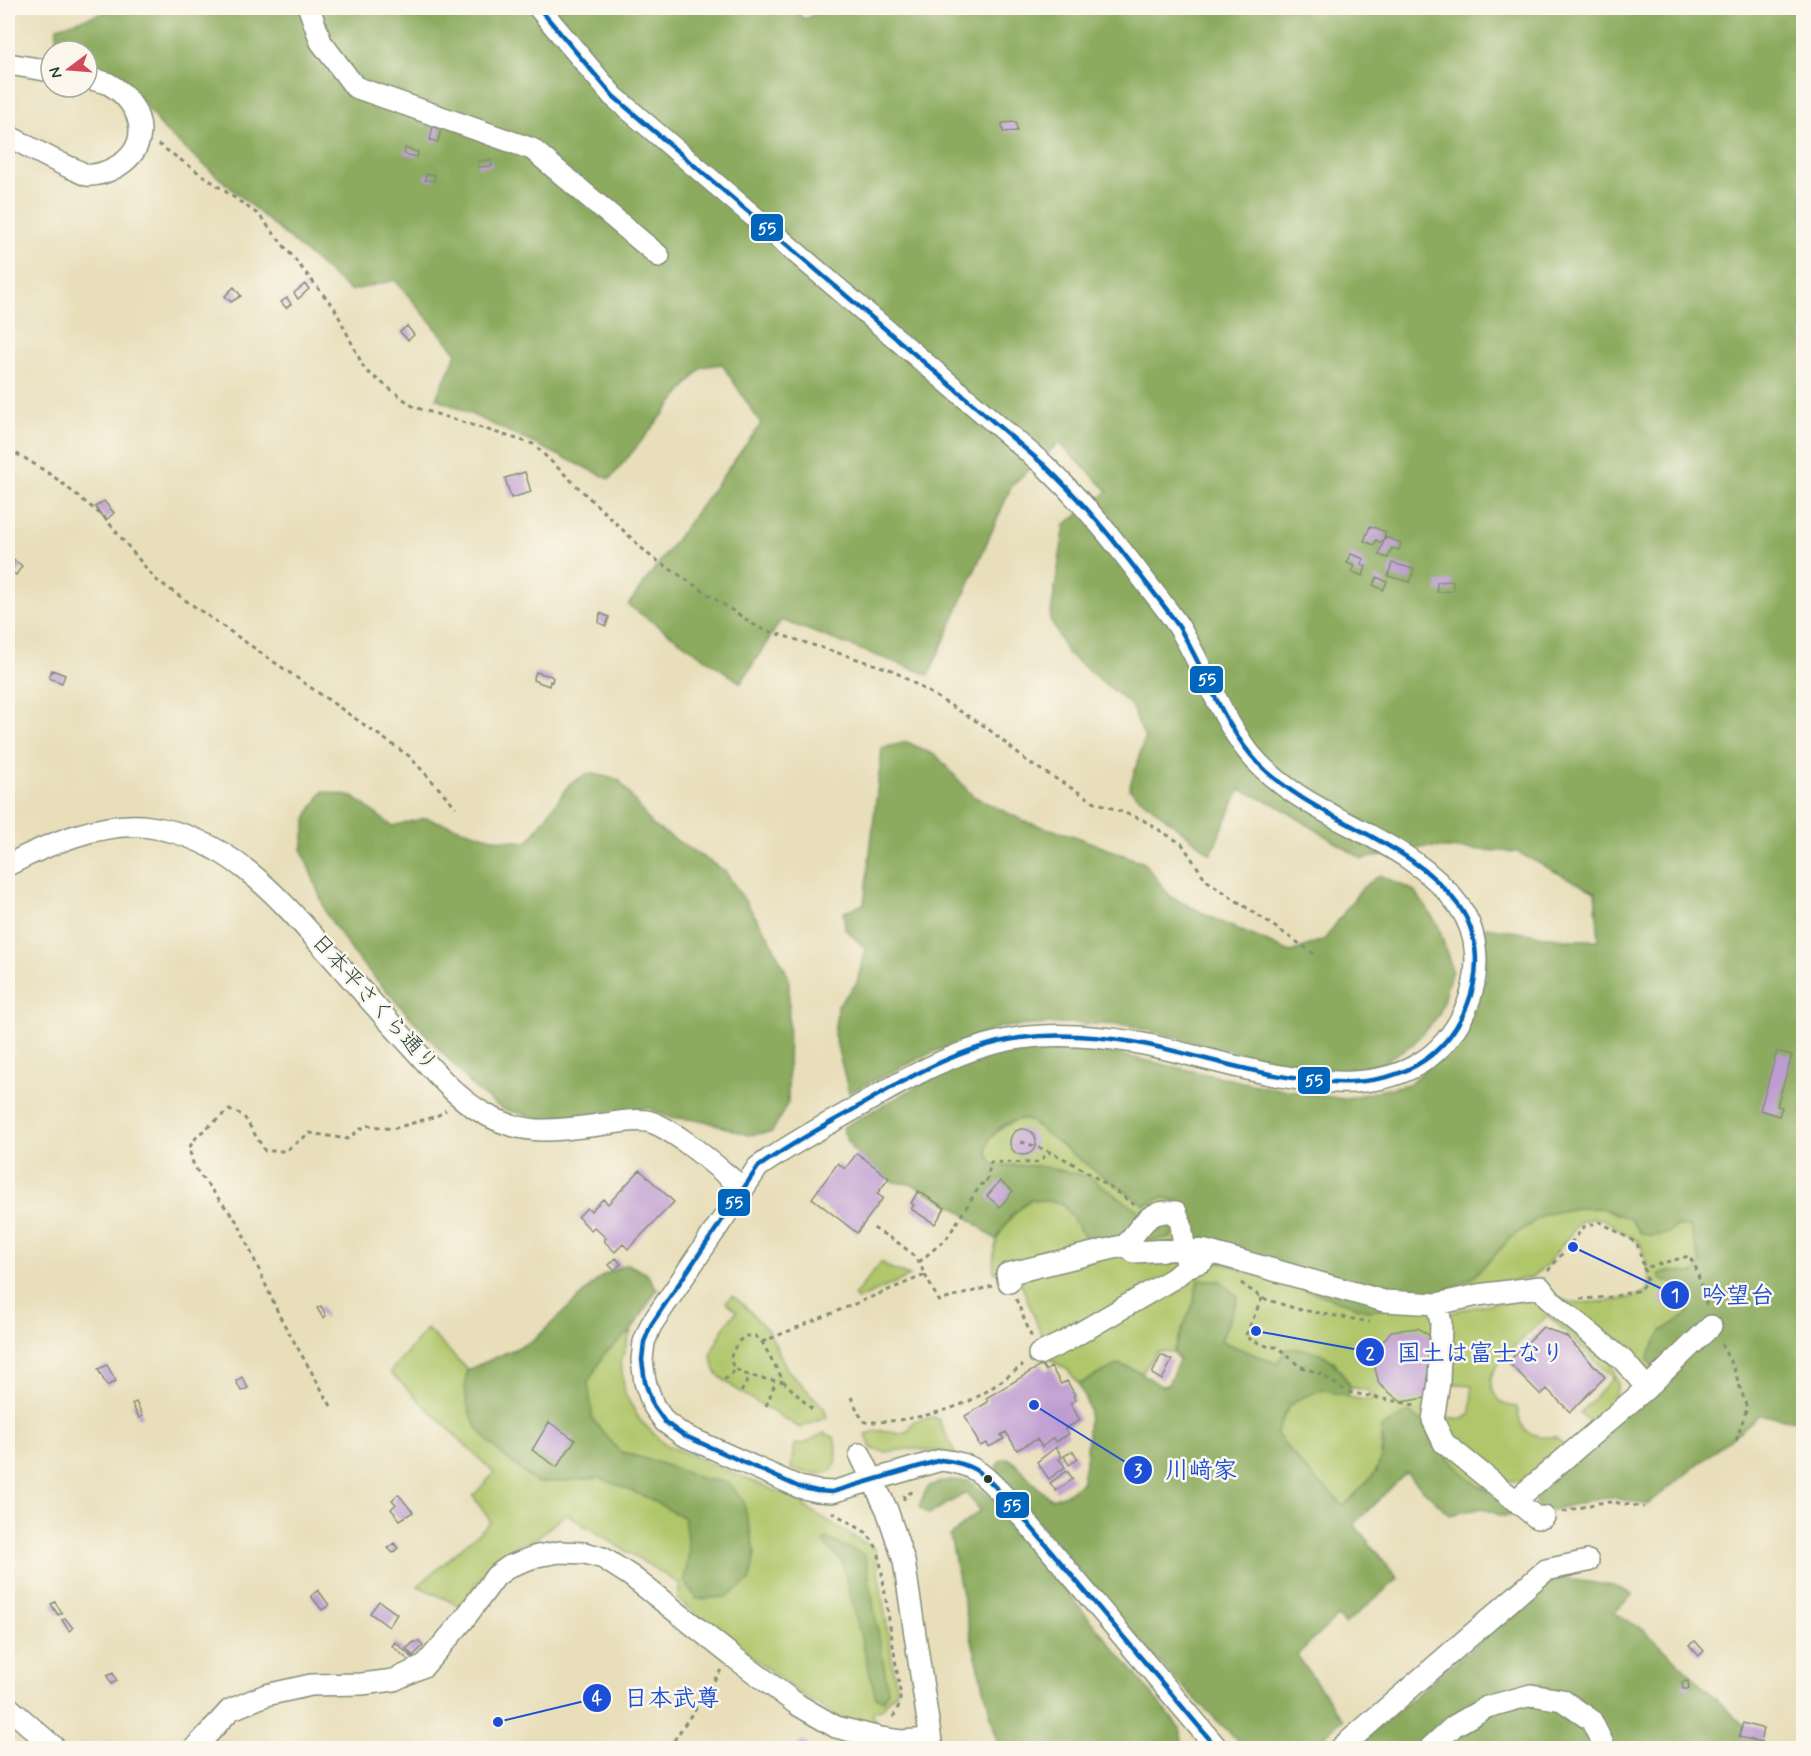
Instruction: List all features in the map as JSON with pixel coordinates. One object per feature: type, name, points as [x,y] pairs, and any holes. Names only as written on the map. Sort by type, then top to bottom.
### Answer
[{"type":"street","points":[[309,8],[321,42],[355,87],[532,149],[659,256]]},
{"type":"street","points":[[539,8],[613,96],[1044,465],[1079,499],[1111,535],[1178,626],[1243,745],[1258,763],[1281,784],[1305,801],[1402,854],[1430,873],[1451,894],[1463,911],[1477,953],[1476,979],[1461,1019],[1427,1058],[1412,1067],[1373,1081],[1315,1082],[1269,1075],[1172,1050],[1086,1036],[1022,1038],[998,1042],[937,1064],[886,1091],[758,1167],[651,1325],[644,1342],[642,1360],[645,1382],[653,1405],[665,1422],[683,1435],[799,1487],[832,1492],[941,1460],[957,1462],[978,1470],[1009,1501],[1217,1749]]},
{"type":"street","points":[[8,64],[39,69]]},
{"type":"street","points":[[8,136],[59,163],[88,175],[110,171],[126,161],[138,147],[141,132],[137,112],[127,97],[108,83],[99,81]]},
{"type":"street","name":"日本平さくら通り","points":[[8,865],[50,844],[80,834],[114,828],[148,826],[203,842],[248,870],[281,899],[366,996],[462,1099],[505,1125],[525,1130],[552,1131],[617,1122],[646,1121],[668,1130],[743,1188]]},
{"type":"street","points":[[1009,1282],[1007,1274],[1126,1245],[1150,1215],[1163,1210],[1176,1212],[1191,1259]]},
{"type":"street","points":[[1126,1245],[1134,1252],[1191,1259]]},
{"type":"street","points":[[1038,1354],[1066,1341],[1174,1278],[1191,1259],[1206,1251],[1374,1299],[1437,1304],[1478,1295],[1540,1287],[1551,1301],[1623,1360],[1647,1388]]},
{"type":"street","points":[[1437,1304],[1441,1323],[1439,1382],[1433,1420],[1444,1443],[1515,1501],[1538,1518],[1544,1517]]},
{"type":"street","points":[[1515,1501],[1647,1388],[1711,1326]]},
{"type":"street","points":[[195,1749],[230,1710],[267,1695],[311,1685],[362,1684],[394,1680],[424,1666],[462,1622],[496,1576],[510,1566],[537,1556],[560,1552],[585,1553],[603,1558],[631,1576],[798,1705],[836,1727],[880,1738],[931,1744],[904,1562],[886,1510],[860,1454]]},
{"type":"street","points":[[1341,1749],[1546,1570],[1588,1561]]},
{"type":"street","points":[[1430,1749],[1454,1726],[1487,1707],[1530,1695],[1562,1701],[1591,1720],[1605,1749]]},
{"type":"street","points":[[8,1707],[55,1749]]},
{"type":"path","points":[[141,132],[259,214],[335,309],[365,370],[414,407],[533,444],[649,555],[759,628],[892,670],[986,727],[1028,762],[1093,801],[1143,820],[1182,844],[1206,880],[1319,957]]},
{"type":"path","points":[[8,450],[23,456],[53,476],[104,517],[155,579],[409,756],[456,807]]},
{"type":"path","points":[[331,1406],[280,1317],[238,1223],[199,1174],[189,1148],[198,1135],[229,1110],[243,1115],[265,1151],[285,1151],[310,1133],[347,1139],[366,1125],[392,1129],[437,1116],[462,1099]]},
{"type":"path","points":[[1021,1142],[1036,1146],[1089,1171],[1150,1215]]},
{"type":"path","points":[[919,1262],[947,1238],[981,1184],[986,1184],[991,1162],[1035,1163],[1050,1153]]},
{"type":"path","points":[[1540,1287],[1550,1268],[1584,1227],[1600,1222],[1637,1243],[1647,1279],[1640,1290],[1612,1297],[1573,1299]]},
{"type":"path","points":[[851,1397],[865,1422],[884,1423],[952,1408],[977,1397],[1038,1354],[1009,1282],[939,1301],[911,1251],[870,1226]]},
{"type":"path","points":[[1644,1268],[1689,1256],[1696,1268],[1711,1326],[1734,1369],[1747,1408],[1736,1440]]},
{"type":"path","points":[[762,1342],[925,1275]]},
{"type":"path","points":[[1370,1322],[1297,1309],[1262,1298],[1245,1337],[1269,1347],[1278,1347],[1299,1366],[1322,1374],[1348,1392],[1410,1405],[1435,1406]]},
{"type":"path","points":[[784,1382],[750,1376],[736,1370],[730,1360],[732,1349],[744,1336],[755,1336],[762,1342],[784,1382],[815,1412]]},
{"type":"path","points":[[724,1380],[736,1370]]},
{"type":"path","points":[[741,1392],[750,1376]]},
{"type":"path","points":[[766,1406],[777,1381]]},
{"type":"path","points":[[904,1503],[904,1496],[922,1487]]},
{"type":"path","points":[[1544,1517],[1598,1503],[1612,1502],[1644,1507]]},
{"type":"path","points":[[824,1510],[834,1513],[867,1533],[878,1550],[900,1691],[900,1703],[892,1720]]},
{"type":"path","points":[[669,1749],[731,1655]]},
{"type":"green space","points":[[119,8],[793,8],[804,19],[827,8],[1803,8],[1803,1422],[1760,1415],[1647,1505],[1610,1497],[1542,1513],[1533,1498],[1654,1368],[1647,1358],[1661,1332],[1688,1314],[1691,1303],[1681,1286],[1662,1281],[1659,1275],[1672,1272],[1695,1273],[1701,1265],[1690,1227],[1677,1226],[1667,1234],[1651,1236],[1641,1233],[1630,1219],[1601,1208],[1577,1208],[1545,1214],[1513,1236],[1472,1278],[1442,1292],[1401,1295],[1383,1308],[1369,1311],[1205,1257],[1189,1229],[1183,1202],[1163,1197],[1145,1205],[1091,1168],[1030,1121],[1016,1120],[1009,1123],[991,1138],[987,1151],[994,1165],[1038,1166],[1088,1176],[1139,1211],[1139,1218],[1124,1234],[1090,1245],[1062,1203],[1031,1199],[1011,1216],[996,1240],[956,1208],[911,1184],[893,1182],[852,1149],[842,1128],[938,1075],[1014,1051],[1089,1048],[1261,1086],[1343,1099],[1409,1084],[1437,1058],[1475,1009],[1486,977],[1485,927],[1571,940],[1599,940],[1595,892],[1517,852],[1426,847],[1362,859],[1278,806],[1240,789],[1211,854],[1129,789],[1145,738],[1130,704],[1067,653],[1050,619],[1065,525],[1108,491],[1059,443],[1012,485],[929,675],[781,620],[741,683],[628,605],[761,424],[722,364],[702,367],[610,479],[436,398],[457,353],[395,280],[350,291],[165,131],[137,95],[99,74],[99,39],[56,39],[57,27]]},
{"type":"green space","points":[[907,742],[937,756],[973,796],[1026,822],[1071,835],[1144,863],[1171,897],[1223,923],[1291,952],[1325,939],[1361,889],[1380,875],[1415,891],[1438,925],[1452,970],[1439,1015],[1413,1044],[1375,1067],[1335,1069],[1279,1062],[1125,1025],[1068,1023],[1001,1027],[933,1052],[849,1093],[834,1034],[838,1005],[857,983],[865,948],[845,929],[844,912],[864,904],[882,748]]},
{"type":"green space","points":[[590,773],[619,780],[652,825],[725,871],[769,937],[789,978],[788,1102],[772,1132],[748,1135],[705,1121],[669,1117],[648,1108],[539,1118],[502,1109],[476,1090],[357,958],[327,915],[302,850],[307,816],[323,791],[353,797],[392,826],[426,818],[495,839],[528,842],[570,783]]},
{"type":"green space","points":[[1018,1119],[1030,1121],[1091,1168],[1145,1205],[1163,1197],[1183,1202],[1189,1229],[1473,1277],[1513,1236],[1545,1214],[1577,1208],[1601,1208],[1630,1219],[1641,1233],[1666,1234],[1677,1226],[1690,1227],[1701,1265],[1695,1273],[1684,1274],[1674,1271],[1662,1281],[1681,1286],[1691,1303],[1688,1314],[1661,1332],[1659,1372],[1650,1371],[1557,1298],[1577,1303],[1612,1301],[1635,1296],[1648,1289],[1649,1273],[1640,1243],[1603,1219],[1592,1218],[1580,1222],[1546,1266],[1531,1278],[1442,1292],[1444,1316],[1460,1310],[1528,1296],[1548,1305],[1610,1359],[1618,1384],[1611,1413],[1595,1427],[1580,1413],[1613,1378],[1548,1315],[1501,1361],[1492,1375],[1491,1382],[1493,1391],[1501,1402],[1517,1407],[1521,1423],[1528,1432],[1539,1437],[1555,1437],[1568,1449],[1552,1465],[1530,1479],[1511,1481],[1499,1479],[1493,1493],[1471,1481],[1437,1447],[1381,1428],[1382,1443],[1379,1464],[1369,1480],[1344,1506],[1302,1466],[1276,1433],[1289,1406],[1334,1383],[1348,1397],[1371,1401],[1369,1391],[1351,1387],[1334,1361],[1277,1364],[1221,1341],[1238,1298],[1198,1279],[1194,1302],[1173,1352],[1157,1351],[1142,1373],[1119,1364],[1079,1384],[1068,1370],[1051,1360],[1015,1268],[994,1273],[994,1250],[997,1240],[1014,1215],[1031,1199],[1062,1203],[1038,1166],[994,1165],[988,1157],[986,1150],[991,1137]],"holes":[[[1447,1383],[1472,1385],[1471,1414],[1463,1419],[1443,1417]]]},
{"type":"green space","points":[[1171,1219],[1172,1237],[1134,1244],[1153,1221]]},
{"type":"green space","points":[[881,1262],[910,1276],[857,1300],[854,1296]]},
{"type":"green space","points":[[627,1264],[646,1273],[657,1289],[631,1331],[621,1362],[625,1394],[640,1420],[664,1444],[805,1503],[805,1507],[875,1549],[897,1691],[881,1709],[873,1711],[875,1727],[840,1718],[800,1694],[677,1599],[680,1584],[566,1514],[534,1540],[510,1549],[493,1560],[460,1606],[418,1586],[491,1522],[473,1496],[494,1473],[390,1372],[427,1329],[468,1370],[533,1341],[602,1276]]},
{"type":"green space","points":[[627,1264],[646,1273],[657,1289],[631,1331],[604,1354],[588,1383],[593,1420],[619,1451],[703,1479],[728,1482],[743,1500],[755,1553],[750,1580],[726,1597],[697,1599],[684,1581],[689,1553],[684,1518],[648,1498],[600,1478],[537,1483],[508,1460],[484,1436],[474,1422],[468,1407],[465,1390],[467,1370],[533,1341],[602,1276]]},
{"type":"green space","points":[[1198,1279],[1220,1281],[1238,1297],[1221,1341],[1277,1364],[1286,1349],[1310,1350],[1331,1361],[1351,1387],[1348,1397],[1323,1389],[1301,1398],[1289,1406],[1276,1433],[1302,1466],[1344,1506],[1377,1471],[1384,1448],[1381,1428],[1409,1412],[1423,1423],[1437,1447],[1471,1481],[1493,1493],[1513,1510],[1514,1515],[1502,1516],[1482,1508],[1450,1515],[1406,1473],[1354,1524],[1398,1579],[1345,1624],[1337,1617],[1297,1655],[1343,1720],[1308,1748],[1248,1748],[1237,1740],[1171,1675],[1110,1607],[1017,1497],[1000,1476],[996,1467],[1001,1460],[1008,1458],[1052,1499],[1068,1493],[1081,1483],[1087,1454],[1089,1409],[1079,1384],[1119,1364],[1142,1373],[1161,1386],[1168,1385],[1179,1360],[1173,1352],[1194,1302]]},
{"type":"green space","points":[[733,1296],[769,1332],[787,1369],[824,1408],[827,1417],[800,1428],[742,1393],[716,1372],[711,1353],[726,1324],[737,1311],[726,1302]]},
{"type":"green space","points":[[933,1417],[938,1419],[956,1455],[920,1449],[881,1451],[871,1448],[866,1435],[882,1431],[898,1434],[908,1431],[914,1421]]},
{"type":"green space","points":[[824,1433],[834,1437],[836,1461],[834,1468],[822,1473],[791,1469],[794,1445],[805,1443]]},
{"type":"green space","points":[[951,1480],[969,1481],[994,1499],[1053,1575],[1180,1728],[1183,1748],[999,1748],[969,1628],[950,1536],[980,1510],[966,1493],[929,1514],[919,1507],[929,1487]]},
{"type":"green space","points":[[825,1538],[865,1555],[888,1691],[884,1700],[876,1698],[842,1561],[824,1544]]},
{"type":"green space","points":[[1562,1578],[1614,1586],[1633,1594],[1614,1613],[1644,1630],[1768,1748],[1353,1748],[1551,1581]]},
{"type":"building","points":[[1016,122],[1017,131],[1003,132],[1002,123]]},
{"type":"building","points":[[433,126],[441,128],[438,142],[430,140]]},
{"type":"building","points":[[405,148],[418,152],[417,157],[404,154]]},
{"type":"building","points":[[491,160],[492,166],[478,167],[478,161]]},
{"type":"building","points":[[426,174],[435,175],[434,181],[425,180]]},
{"type":"building","points":[[305,284],[309,289],[298,299],[294,293]]},
{"type":"building","points":[[234,287],[241,296],[231,302],[225,296]]},
{"type":"building","points":[[287,298],[291,304],[286,308],[281,302]]},
{"type":"building","points":[[407,326],[414,335],[408,340],[400,332]]},
{"type":"building","points":[[525,472],[531,492],[511,498],[505,478]]},
{"type":"building","points":[[104,501],[114,513],[106,520],[95,507]]},
{"type":"building","points":[[1370,526],[1386,532],[1382,543],[1376,540],[1374,545],[1364,541]]},
{"type":"building","points":[[1385,537],[1401,543],[1399,550],[1392,548],[1388,558],[1379,555]]},
{"type":"building","points":[[1351,554],[1364,559],[1361,564],[1366,566],[1363,576],[1352,572],[1355,566],[1347,563]]},
{"type":"building","points":[[14,560],[22,566],[16,575],[8,570]]},
{"type":"building","points":[[1392,563],[1414,569],[1410,582],[1388,576]]},
{"type":"building","points":[[1377,577],[1387,582],[1383,590],[1373,585]]},
{"type":"building","points":[[1453,581],[1453,591],[1437,592],[1437,582]]},
{"type":"building","points":[[600,613],[609,617],[606,626],[599,623]]},
{"type":"building","points":[[52,670],[65,675],[62,683],[49,678]]},
{"type":"building","points":[[536,672],[553,678],[549,686],[533,680]]},
{"type":"building","points":[[1777,1051],[1792,1055],[1777,1106],[1782,1107],[1779,1116],[1760,1110]]},
{"type":"building","points":[[1023,1129],[1032,1133],[1036,1142],[1032,1151],[1023,1155],[1014,1151],[1010,1142],[1014,1133]]},
{"type":"building","points":[[857,1153],[889,1178],[877,1194],[883,1198],[857,1233],[812,1198],[838,1163],[845,1169]]},
{"type":"building","points":[[640,1170],[674,1202],[628,1249],[623,1244],[615,1252],[604,1241],[606,1238],[594,1227],[591,1230],[578,1217],[587,1208],[591,1211],[603,1199],[608,1204]]},
{"type":"building","points":[[1000,1181],[1013,1191],[1000,1207],[987,1196]]},
{"type":"building","points":[[918,1191],[945,1208],[935,1224],[911,1209],[914,1205],[911,1203]]},
{"type":"building","points":[[616,1258],[621,1264],[614,1270],[609,1265]]},
{"type":"building","points":[[1666,1288],[1674,1288],[1680,1294],[1680,1302],[1674,1308],[1666,1308],[1660,1302],[1660,1294]]},
{"type":"building","points":[[321,1306],[326,1316],[323,1318],[317,1308]]},
{"type":"building","points":[[1543,1327],[1567,1337],[1605,1377],[1570,1412],[1547,1389],[1541,1395],[1508,1362]]},
{"type":"building","points":[[1418,1328],[1442,1344],[1431,1397],[1401,1402],[1379,1384],[1372,1356],[1391,1331]]},
{"type":"building","points":[[1161,1355],[1172,1360],[1162,1380],[1152,1374]]},
{"type":"building","points":[[107,1365],[116,1381],[107,1386],[98,1369]]},
{"type":"building","points":[[1042,1365],[1046,1371],[1051,1367],[1061,1384],[1067,1381],[1076,1400],[1070,1403],[1080,1420],[1065,1429],[1069,1434],[1056,1442],[1053,1438],[1042,1447],[1037,1439],[1017,1450],[1006,1432],[1001,1435],[1004,1439],[989,1447],[987,1443],[980,1446],[965,1416],[988,1402],[986,1398]]},
{"type":"building","points":[[242,1377],[248,1388],[241,1391],[236,1381]]},
{"type":"building","points":[[136,1402],[143,1416],[139,1418],[132,1404]]},
{"type":"building","points":[[549,1422],[575,1440],[557,1467],[532,1450]]},
{"type":"building","points":[[1056,1447],[1062,1457],[1059,1459],[1065,1467],[1049,1479],[1037,1462]]},
{"type":"building","points":[[1073,1451],[1078,1459],[1069,1465],[1064,1456]]},
{"type":"building","points":[[1067,1471],[1073,1479],[1056,1491],[1050,1483]]},
{"type":"building","points":[[398,1494],[413,1512],[400,1520],[391,1509],[396,1504],[392,1500]]},
{"type":"building","points":[[394,1543],[398,1548],[393,1553],[388,1548]]},
{"type":"building","points":[[318,1590],[329,1605],[322,1610],[311,1596]]},
{"type":"building","points":[[379,1601],[397,1614],[389,1627],[370,1613]]},
{"type":"building","points":[[55,1602],[62,1613],[58,1615],[51,1604]]},
{"type":"building","points":[[65,1618],[73,1628],[69,1631],[62,1620]]},
{"type":"building","points":[[418,1641],[423,1646],[413,1656],[406,1649]]},
{"type":"building","points":[[1695,1641],[1704,1651],[1699,1656],[1689,1645]]},
{"type":"building","points":[[395,1642],[414,1659],[411,1662],[392,1646]]},
{"type":"building","points":[[113,1673],[117,1681],[111,1684],[107,1676]]},
{"type":"building","points":[[1688,1681],[1689,1689],[1683,1689],[1682,1682]]},
{"type":"building","points":[[1743,1723],[1764,1729],[1761,1742],[1739,1737]]},
{"type":"building","points":[[802,1740],[812,1748],[796,1748]]},
{"type":"transit line","name":"55","points":[[539,8],[613,96],[1044,465],[1072,493],[1110,537],[1175,621],[1225,716],[1258,763],[1281,784],[1307,801],[1415,863],[1439,883],[1459,906],[1471,929],[1476,968],[1467,1006],[1440,1047],[1405,1071],[1363,1081],[1316,1081],[1268,1074],[1133,1042],[1062,1035],[1034,1036],[996,1043],[973,1049],[928,1068],[810,1134],[758,1167],[651,1325],[644,1342],[642,1360],[645,1382],[653,1405],[665,1422],[683,1435],[799,1487],[832,1492],[941,1460],[964,1465],[980,1473],[1009,1501],[1217,1748]]},
{"type":"place","name":"吟望台","points":[[1573,1247]]},
{"type":"place","name":"国土は富士なり","points":[[1256,1331]]},
{"type":"place","name":"川﨑家","points":[[1034,1405]]},
{"type":"place","name":"日本武尊","points":[[498,1722]]}]
